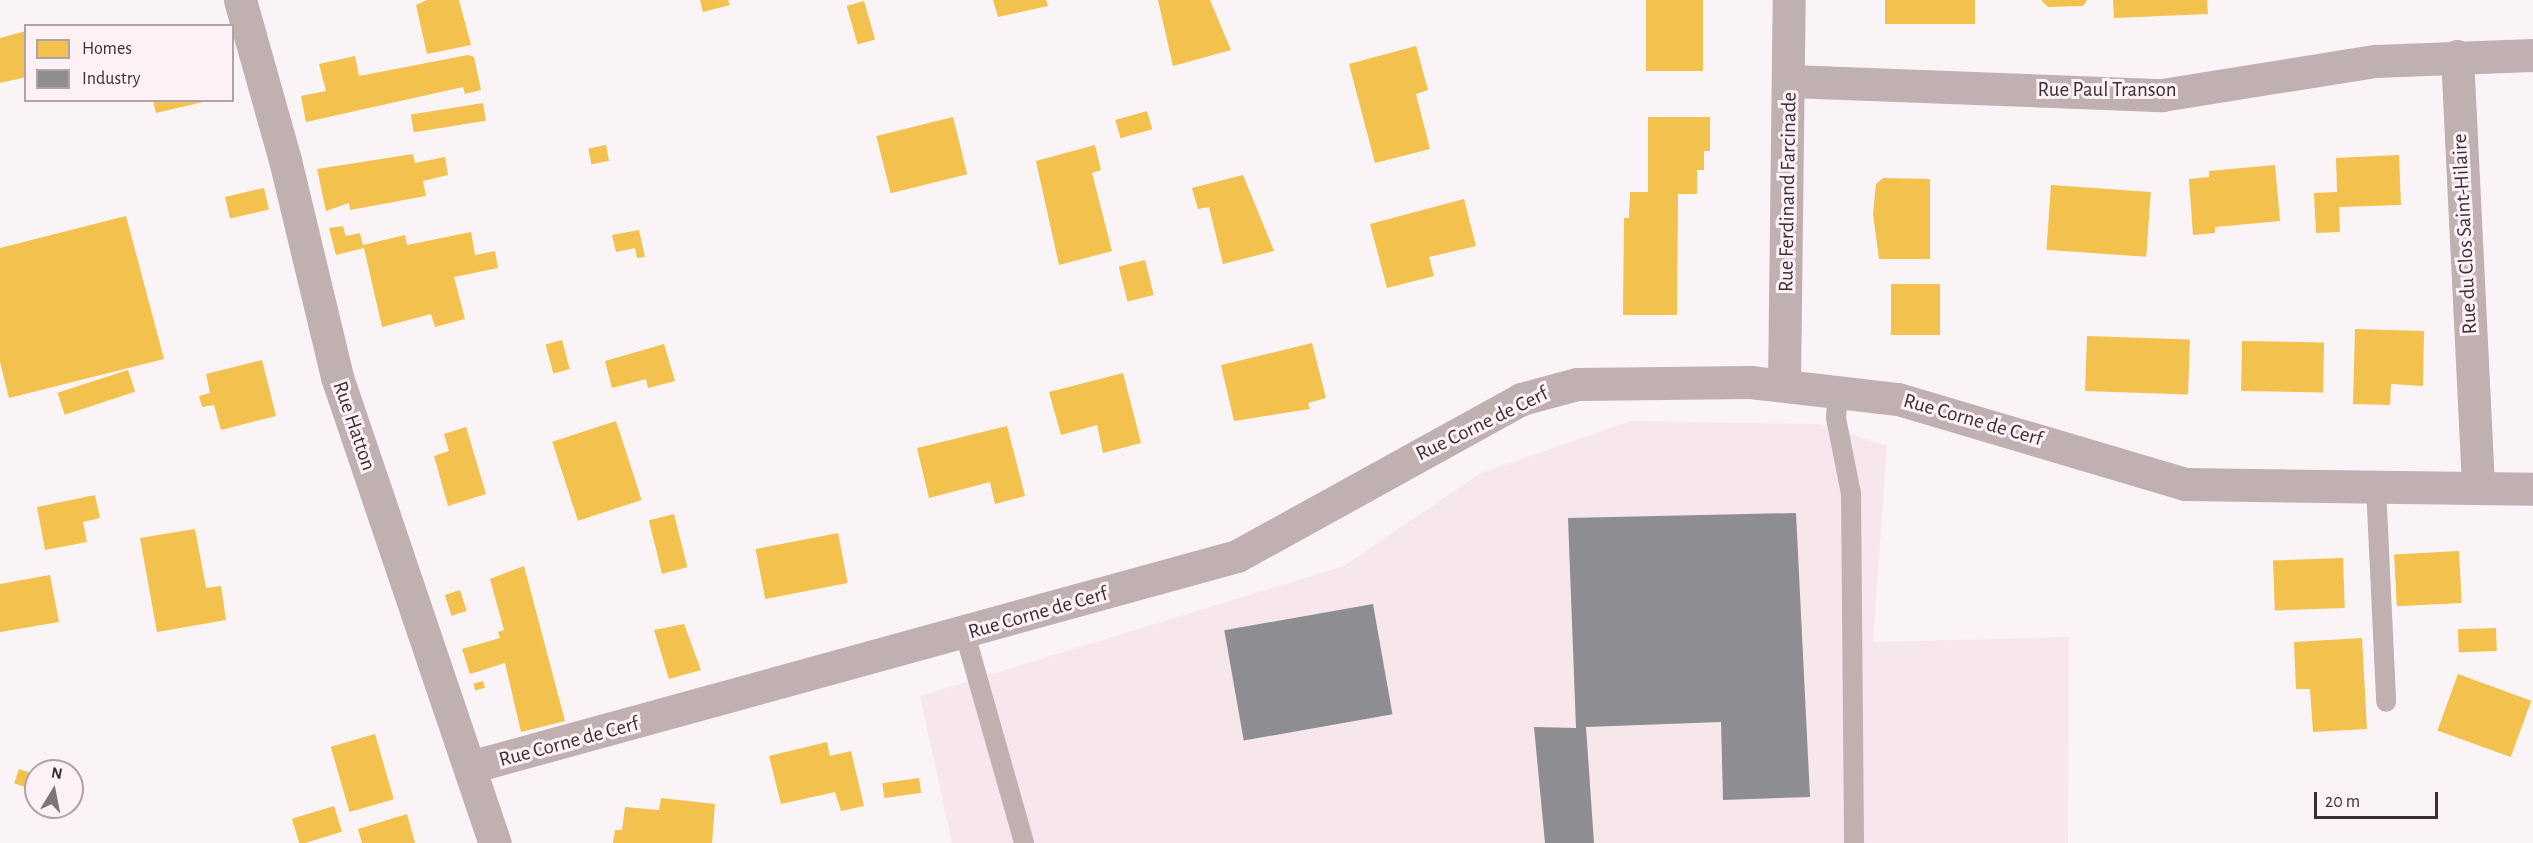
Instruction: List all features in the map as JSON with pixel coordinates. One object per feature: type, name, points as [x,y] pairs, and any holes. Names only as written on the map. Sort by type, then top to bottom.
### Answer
[{"type":"street","name":"Rue Hatton","points":[[240,0],[285,159],[337,377],[495,843]]},
{"type":"street","name":"Rue Ferdinand Farcinade","points":[[1784,384],[1790,81],[1789,0]]},
{"type":"street","points":[[2457,56],[2533,55]]},
{"type":"street","name":"Rue Paul Transon","points":[[1790,81],[2162,95],[2375,61],[2457,56]]},
{"type":"street","name":"Rue du Clos Saint-Hilaire","points":[[2457,56],[2478,487]]},
{"type":"street","name":"Rue Corne de Cerf","points":[[470,768],[965,634],[1237,556],[1521,399],[1559,386],[1784,384],[1838,389],[1947,409],[2185,484],[2533,489]]},
{"type":"lane","points":[[1838,389],[1836,418],[1851,494],[1854,843]]},
{"type":"lane","points":[[2376,486],[2386,702]]},
{"type":"lane","points":[[965,634],[1024,843]]},
{"type":"shaded area","points":[[1630,421],[1818,424],[1887,446],[1873,642],[2069,637],[2068,843],[952,843],[920,696],[1344,566],[1479,474]]},
{"type":"building: Homes","points":[[427,0],[459,0],[471,45],[427,54],[416,5]]},
{"type":"building: Homes","points":[[700,0],[728,0],[730,5],[703,12]]},
{"type":"building: Homes","points":[[993,0],[1046,0],[1048,6],[998,17]]},
{"type":"building: Homes","points":[[1158,0],[1210,0],[1231,50],[1173,66]]},
{"type":"building: Homes","points":[[1646,0],[1703,0],[1703,71],[1646,71]]},
{"type":"building: Homes","points":[[1885,0],[1975,0],[1975,24],[1885,24]]},
{"type":"building: Homes","points":[[2041,0],[2087,0],[2083,6],[2048,7]]},
{"type":"building: Homes","points":[[2113,0],[2207,0],[2208,14],[2114,18]]},
{"type":"building: Homes","points":[[864,1],[875,39],[858,44],[847,6]]},
{"type":"building: Homes","points":[[24,32],[24,77],[0,83],[0,38]]},
{"type":"building: Homes","points":[[1416,46],[1428,90],[1416,94],[1430,149],[1375,163],[1349,64]]},
{"type":"building: Homes","points":[[468,55],[474,57],[481,90],[465,94],[463,87],[306,122],[301,96],[326,91],[319,64],[355,56],[359,76]]},
{"type":"building: Homes","points":[[153,102],[203,102],[156,113]]},
{"type":"building: Homes","points":[[483,103],[486,121],[414,132],[411,114]]},
{"type":"building: Homes","points":[[1147,111],[1152,129],[1121,138],[1115,120]]},
{"type":"building: Homes","points":[[953,117],[967,174],[891,193],[876,136]]},
{"type":"building: Homes","points":[[1648,117],[1710,117],[1710,151],[1704,151],[1704,170],[1697,170],[1697,194],[1678,194],[1677,315],[1623,315],[1624,218],[1629,218],[1630,192],[1648,192]]},
{"type":"building: Homes","points":[[606,145],[609,161],[591,164],[588,148]]},
{"type":"building: Homes","points":[[1095,145],[1101,170],[1092,173],[1112,251],[1059,265],[1036,161]]},
{"type":"building: Homes","points":[[413,154],[415,163],[445,157],[448,175],[423,181],[426,196],[350,210],[349,203],[326,211],[317,169]]},
{"type":"building: Homes","points":[[2399,155],[2401,205],[2339,207],[2340,232],[2316,233],[2314,193],[2337,192],[2336,158]]},
{"type":"building: Homes","points":[[2275,165],[2280,221],[2215,227],[2215,233],[2193,235],[2189,179],[2209,177],[2209,171]]},
{"type":"building: Homes","points":[[1243,175],[1274,251],[1223,264],[1209,207],[1198,209],[1192,188]]},
{"type":"building: Homes","points":[[1883,178],[1930,179],[1930,259],[1879,259],[1873,214],[1876,184]]},
{"type":"building: Homes","points":[[2051,185],[2151,192],[2146,257],[2046,250]]},
{"type":"building: Homes","points":[[264,188],[269,209],[230,218],[225,197]]},
{"type":"building: Homes","points":[[1464,199],[1476,246],[1429,257],[1434,276],[1387,288],[1370,224]]},
{"type":"building: Homes","points":[[126,216],[164,359],[9,398],[0,362],[0,248]]},
{"type":"building: Homes","points":[[343,226],[346,236],[360,233],[363,245],[405,235],[407,245],[471,232],[475,255],[495,251],[498,268],[454,277],[465,319],[435,327],[431,314],[382,327],[364,248],[336,255],[329,228]]},
{"type":"building: Homes","points":[[639,230],[645,257],[637,258],[635,248],[616,252],[612,235]]},
{"type":"building: Homes","points":[[1145,260],[1154,295],[1128,301],[1119,267]]},
{"type":"building: Homes","points":[[1891,284],[1940,284],[1940,335],[1891,335]]},
{"type":"building: Homes","points":[[2355,329],[2424,331],[2423,386],[2391,384],[2390,405],[2353,404]]},
{"type":"building: Homes","points":[[2087,336],[2190,340],[2188,395],[2085,391]]},
{"type":"building: Homes","points":[[562,340],[570,369],[553,373],[546,344]]},
{"type":"building: Homes","points":[[2242,341],[2324,342],[2323,392],[2241,391]]},
{"type":"building: Homes","points":[[1312,343],[1326,398],[1308,403],[1310,409],[1234,421],[1221,365]]},
{"type":"building: Homes","points":[[664,344],[675,381],[648,388],[646,379],[612,388],[605,361]]},
{"type":"building: Homes","points":[[262,360],[276,416],[221,430],[214,405],[202,407],[199,396],[210,393],[206,374]]},
{"type":"building: Homes","points":[[128,370],[135,392],[65,415],[58,393]]},
{"type":"building: Homes","points":[[1123,373],[1141,443],[1103,453],[1097,425],[1061,435],[1049,392]]},
{"type":"building: Homes","points":[[616,421],[642,500],[578,521],[552,442]]},
{"type":"building: Homes","points":[[1007,426],[1025,496],[995,504],[990,482],[929,498],[917,448]]},
{"type":"building: Homes","points":[[466,427],[486,494],[448,506],[434,456],[449,451],[444,434]]},
{"type":"building: Homes","points":[[95,495],[100,518],[83,522],[87,542],[45,550],[37,507]]},
{"type":"building: Homes","points":[[674,514],[687,567],[662,574],[649,520]]},
{"type":"building: Homes","points":[[195,529],[206,588],[221,586],[226,620],[157,632],[140,538]]},
{"type":"building: Homes","points":[[838,533],[848,583],[765,599],[756,549]]},
{"type":"building: Homes","points":[[2459,551],[2462,603],[2397,606],[2394,554]]},
{"type":"building: Homes","points":[[2343,558],[2345,608],[2275,610],[2273,560]]},
{"type":"building: Homes","points":[[524,566],[565,721],[521,732],[505,663],[470,674],[462,649],[500,638],[498,632],[504,630],[490,579]]},
{"type":"building: Homes","points":[[50,575],[59,622],[0,632],[0,584]]},
{"type":"building: Homes","points":[[460,590],[467,611],[452,616],[445,595]]},
{"type":"building: Homes","points":[[684,624],[701,670],[669,679],[654,630]]},
{"type":"building: Homes","points":[[2496,628],[2497,651],[2459,652],[2458,629]]},
{"type":"building: Homes","points":[[2362,638],[2367,729],[2313,732],[2310,689],[2296,689],[2294,642]]},
{"type":"building: Homes","points":[[2458,674],[2531,701],[2511,757],[2437,730]]},
{"type":"building: Homes","points":[[483,681],[485,688],[475,690],[473,684]]},
{"type":"building: Homes","points":[[375,734],[394,799],[350,812],[331,747]]},
{"type":"building: Homes","points":[[827,742],[830,756],[851,751],[864,806],[841,811],[835,792],[781,804],[769,756]]},
{"type":"building: Homes","points":[[19,769],[24,771],[24,787],[14,783]]},
{"type":"building: Homes","points":[[919,778],[921,793],[884,798],[882,783]]},
{"type":"building: Homes","points":[[661,798],[715,804],[712,843],[613,843],[615,830],[622,830],[625,807],[659,810]]},
{"type":"building: Homes","points":[[334,806],[342,832],[299,843],[292,819]]},
{"type":"building: Homes","points":[[407,814],[415,843],[362,843],[358,829]]},
{"type":"building: Industry","points":[[1796,513],[1810,797],[1723,800],[1721,722],[1586,727],[1594,843],[1545,843],[1534,727],[1576,728],[1568,518]]},
{"type":"building: Industry","points":[[1373,604],[1392,714],[1244,741],[1224,630]]}]
